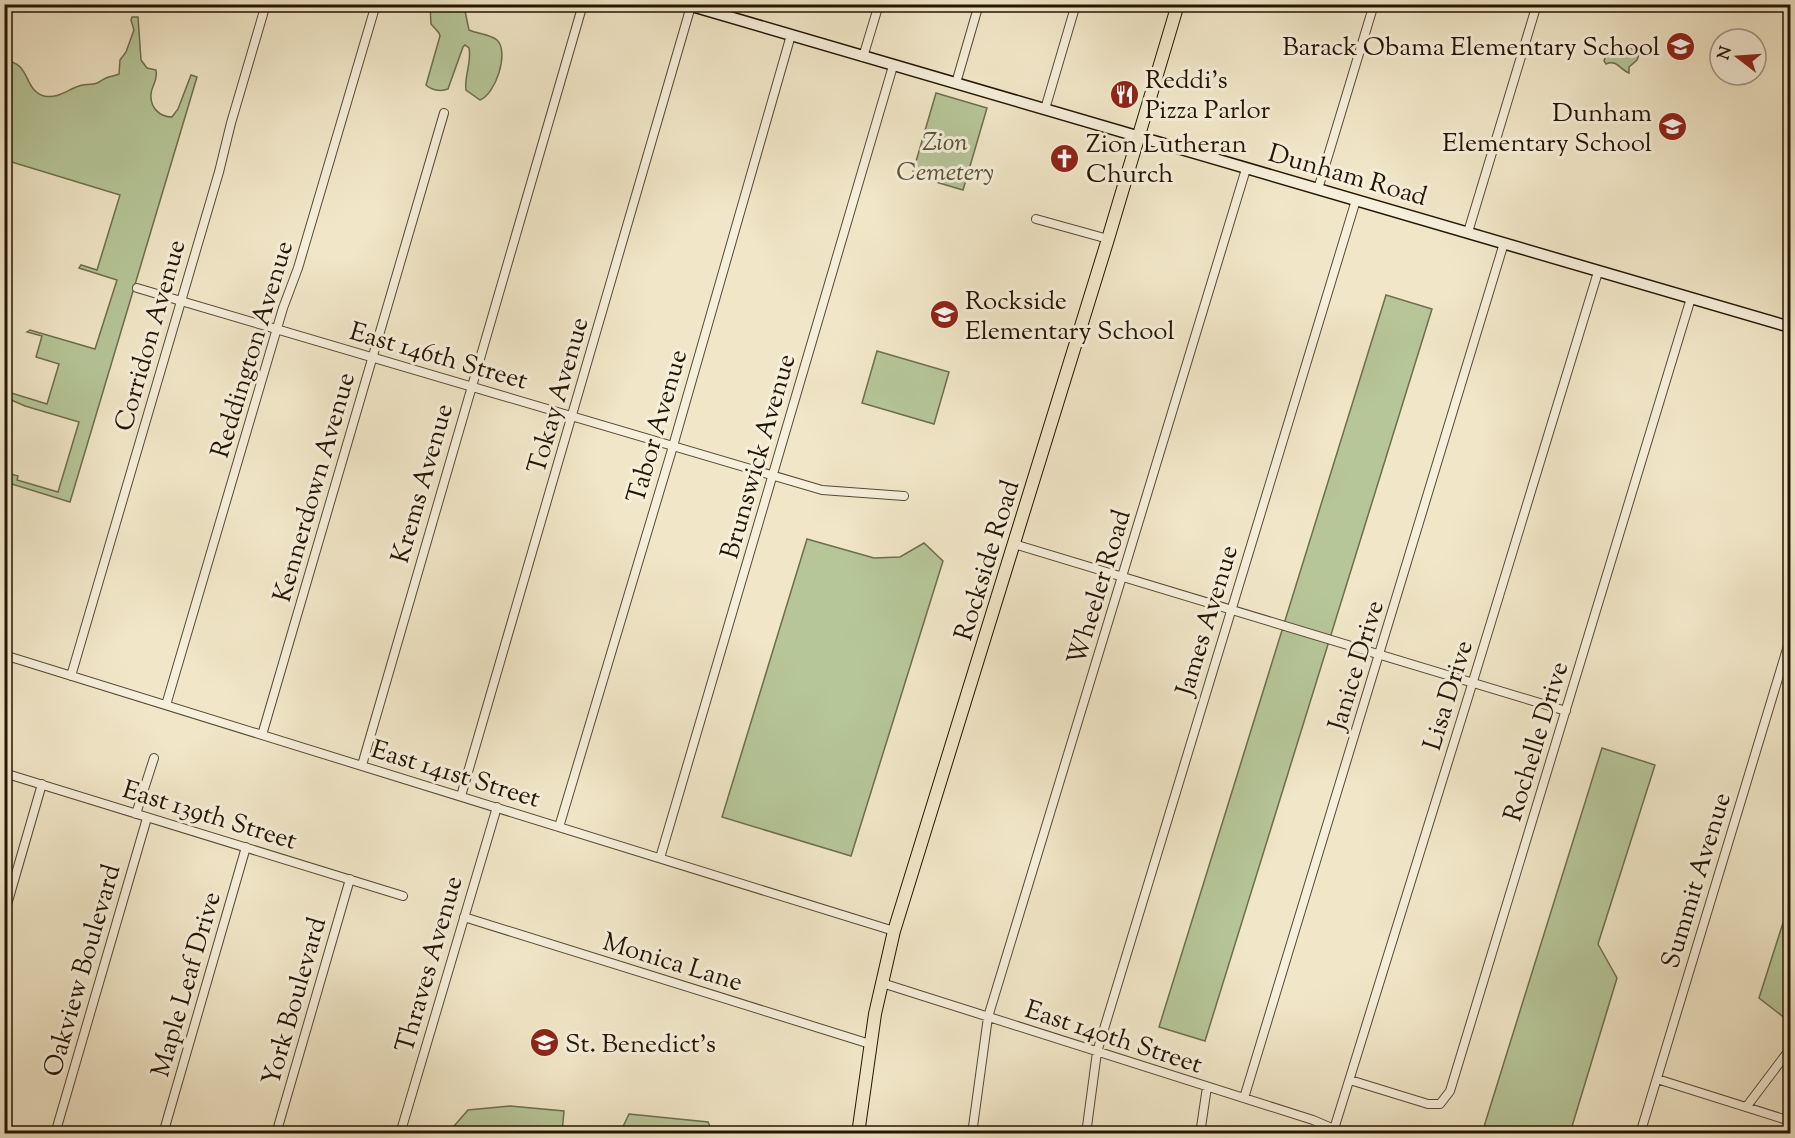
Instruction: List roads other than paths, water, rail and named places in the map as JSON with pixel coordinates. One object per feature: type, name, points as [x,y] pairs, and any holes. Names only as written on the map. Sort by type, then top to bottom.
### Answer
[{"type":"main road","name":"Rockside Road","points":[[858,1134],[870,1044],[894,931],[1108,239],[1178,4]]},
{"type":"street","name":"Corridon Avenue","points":[[70,676],[181,302],[266,4]]},
{"type":"street","name":"Reddington Avenue","points":[[166,705],[283,308],[297,273],[376,4]]},
{"type":"street","name":"Krems Avenue","points":[[362,765],[583,4]]},
{"type":"street","points":[[863,57],[879,4]]},
{"type":"street","points":[[956,83],[979,4]]},
{"type":"street","points":[[1045,109],[1076,4]]},
{"type":"street","points":[[1318,189],[1374,4]]},
{"type":"street","points":[[1468,232],[1537,4]]},
{"type":"street","name":"Dunham Road","points":[[688,5],[1791,327]]},
{"type":"street","name":"Tokay Avenue","points":[[461,796],[573,417],[688,5]]},
{"type":"street","name":"Tabor Avenue","points":[[559,827],[673,446],[791,35]]},
{"type":"street","name":"Brunswick Avenue","points":[[660,858],[893,66]]},
{"type":"street","name":"Kennerdown Avenue","points":[[262,735],[444,113]]},
{"type":"street","name":"Wheeler Road","points":[[972,1134],[988,1017],[1246,169]]},
{"type":"street","name":"James Avenue","points":[[1086,1134],[1097,1052],[1356,200]]},
{"type":"street","points":[[1036,219],[1108,239]]},
{"type":"street","name":"Janice Drive","points":[[1244,1098],[1504,243]]},
{"type":"street","name":"Lisa Drive","points":[[1336,1131],[1598,272]]},
{"type":"street","name":"East 146th Street","points":[[137,288],[822,490],[904,496]]},
{"type":"street","name":"Rochelle Drive","points":[[1350,1080],[1428,1104],[1440,1104],[1450,1091],[1691,298]]},
{"type":"street","points":[[1014,544],[1566,711]]},
{"type":"street","name":"Summit Avenue","points":[[1640,1134],[1791,639]]},
{"type":"street","name":"East 141st Street","points":[[4,655],[894,931]]},
{"type":"street","points":[[136,814],[154,758]]},
{"type":"street","name":"East 139th Street","points":[[4,772],[403,896]]},
{"type":"street","points":[[4,915],[42,784]]},
{"type":"street","name":"Thraves Avenue","points":[[400,1134],[497,807]]},
{"type":"street","name":"Oakview Boulevard","points":[[55,1134],[147,818]]},
{"type":"street","name":"Maple Leaf Drive","points":[[163,1134],[246,847]]},
{"type":"street","name":"York Boulevard","points":[[276,1134],[350,879]]},
{"type":"street","name":"Monica Lane","points":[[464,917],[870,1044]]},
{"type":"street","name":"East 140th Street","points":[[882,983],[1313,1120],[1336,1131]]},
{"type":"street","points":[[1747,1106],[1791,1049]]},
{"type":"street","points":[[1657,1079],[1791,1121]]},
{"type":"street","points":[[1200,1134],[1207,1087]]},
{"type":"place","name":"Barack Obama Elementary School","points":[[1681,46]]},
{"type":"place","name":"Reddi's Pizza Parlor","points":[[1124,94]]},
{"type":"place","name":"Dunham Elementary School","points":[[1673,127]]},
{"type":"place","name":"Zion Lutheran Church","points":[[1065,158]]},
{"type":"place","name":"Rockside Elementary School","points":[[944,315]]},
{"type":"place","name":"St. Benedict's","points":[[544,1043]]},
{"type":"park label","name":"Zion Cemetery","points":[[945,156]]}]
